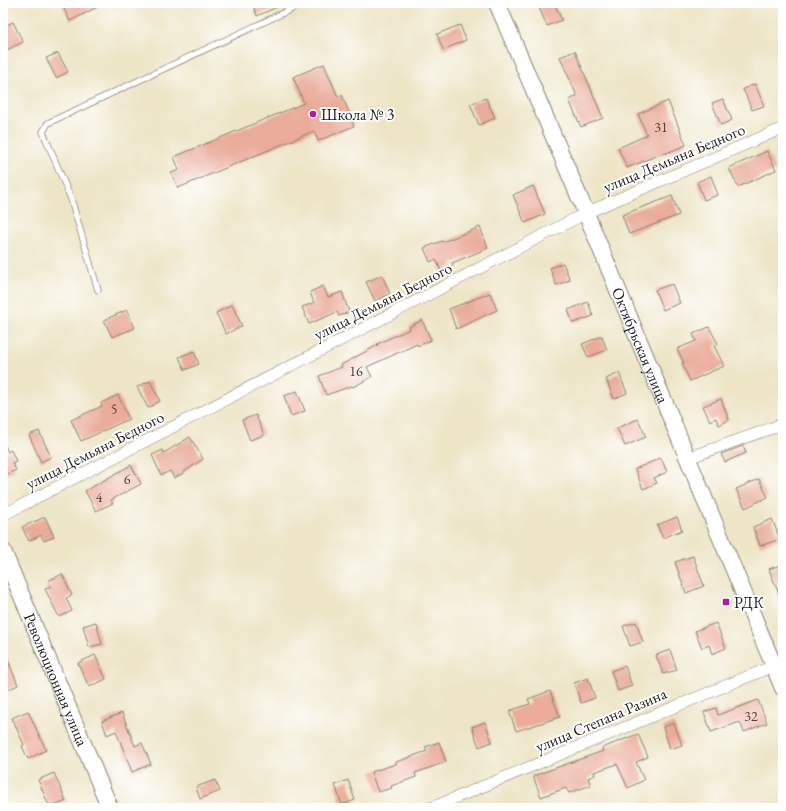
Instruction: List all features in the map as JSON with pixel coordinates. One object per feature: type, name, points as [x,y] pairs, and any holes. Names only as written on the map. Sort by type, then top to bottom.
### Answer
[{"type":"main road","name":"Октябрьская улица","points":[[497,3],[688,458],[778,664],[783,688]]},
{"type":"main road","name":"Революционная улица","points":[[3,551],[110,808]]},
{"type":"street","name":"улица Демьяна Бедного","points":[[3,515],[586,213],[783,128]]},
{"type":"street","points":[[688,458],[783,424]]},
{"type":"street","name":"улица Степана Разина","points":[[431,808],[778,664]]},
{"type":"lane","points":[[98,290],[71,199],[43,132],[48,123],[298,6],[297,3]]},
{"type":"building","points":[[61,3],[105,3],[70,21]]},
{"type":"building","points":[[252,3],[286,3],[257,16]]},
{"type":"building","points":[[537,3],[554,3],[562,20],[547,26]]},
{"type":"building","points":[[13,22],[23,42],[3,52],[3,27]]},
{"type":"building","points":[[460,25],[466,40],[443,50],[437,34]]},
{"type":"building","points":[[575,51],[603,118],[581,127],[569,100],[577,96],[560,57]]},
{"type":"building","points":[[58,53],[68,72],[56,78],[46,58]]},
{"type":"building","name":"Школа № 3","points":[[324,64],[338,97],[342,95],[354,126],[318,141],[314,131],[178,188],[171,173],[179,170],[174,157],[304,103],[293,77]]},
{"type":"building","points":[[755,84],[764,106],[752,110],[743,89]]},
{"type":"building","points":[[486,98],[495,118],[479,125],[470,104]]},
{"type":"building","points":[[723,99],[732,120],[721,125],[712,103]]},
{"type":"building","points":[[668,101],[686,145],[627,168],[618,148],[647,135],[638,114]]},
{"type":"building","points":[[767,151],[776,170],[738,187],[729,168]]},
{"type":"building","points":[[711,176],[718,195],[704,200],[697,182]]},
{"type":"building","points":[[533,186],[545,214],[525,223],[513,195]]},
{"type":"building","points":[[672,196],[679,215],[629,234],[622,215]]},
{"type":"building","points":[[480,227],[488,248],[452,263],[453,266],[441,271],[436,259],[430,262],[424,248]]},
{"type":"building","points":[[563,263],[570,280],[556,285],[550,268]]},
{"type":"building","points":[[382,275],[390,294],[375,301],[366,282]]},
{"type":"building","points":[[672,284],[680,303],[663,310],[655,290]]},
{"type":"building","points":[[323,286],[328,297],[342,292],[349,312],[339,316],[337,312],[309,324],[302,307],[314,303],[310,292]]},
{"type":"building","points":[[490,293],[497,310],[456,329],[449,309]]},
{"type":"building","points":[[588,302],[593,316],[573,323],[568,310]]},
{"type":"building","points":[[232,305],[242,326],[226,334],[216,313]]},
{"type":"building","points":[[127,310],[135,328],[112,337],[104,320]]},
{"type":"building","points":[[422,320],[431,340],[418,346],[417,344],[367,367],[372,377],[353,387],[352,386],[326,395],[319,376],[342,367],[341,365],[378,345],[377,344],[410,329],[409,327]]},
{"type":"building","points":[[709,327],[718,344],[714,346],[724,366],[690,381],[682,363],[684,363],[677,349],[696,341],[693,334]]},
{"type":"building","points":[[602,336],[607,350],[588,357],[582,344]]},
{"type":"building","points":[[194,351],[199,364],[185,370],[179,357]]},
{"type":"building","points":[[619,373],[627,393],[614,399],[606,379]]},
{"type":"building","points":[[150,381],[160,401],[148,408],[137,387]]},
{"type":"building","points":[[297,391],[305,411],[291,416],[284,396]]},
{"type":"building","points":[[118,395],[129,419],[81,441],[71,420],[102,406],[101,403]]},
{"type":"building","points":[[721,399],[729,420],[719,425],[716,418],[710,421],[703,406]]},
{"type":"building","points":[[256,415],[264,435],[250,440],[242,420]]},
{"type":"building","points":[[638,419],[646,437],[625,446],[617,428]]},
{"type":"building","points":[[39,431],[51,457],[41,462],[29,435]]},
{"type":"building","points":[[190,437],[203,459],[184,473],[174,478],[170,471],[161,475],[152,455],[163,450],[164,453]]},
{"type":"building","points":[[3,441],[8,452],[11,450],[16,461],[12,463],[16,470],[3,476]]},
{"type":"building","points":[[743,446],[746,453],[725,462],[721,454]]},
{"type":"building","points":[[661,458],[667,472],[654,478],[657,483],[643,489],[635,469]]},
{"type":"building","points":[[131,465],[141,484],[111,500],[113,503],[96,511],[85,491]]},
{"type":"building","points":[[759,479],[768,497],[745,508],[736,489]]},
{"type":"building","points":[[45,517],[54,537],[44,541],[41,535],[29,541],[22,527]]},
{"type":"building","points":[[677,517],[682,530],[663,538],[657,525]]},
{"type":"building","points":[[772,519],[780,539],[760,546],[753,527]]},
{"type":"building","points":[[693,556],[704,586],[686,593],[675,562]]},
{"type":"building","points":[[783,564],[783,602],[782,602],[769,569]]},
{"type":"building","points":[[62,574],[72,595],[66,598],[72,611],[59,617],[45,589],[51,586],[48,581]]},
{"type":"building","points":[[96,622],[102,644],[89,647],[83,626]]},
{"type":"building","points":[[636,622],[643,642],[630,646],[623,626]]},
{"type":"building","points":[[716,623],[726,648],[712,654],[709,645],[702,648],[695,631]]},
{"type":"building","points":[[3,648],[18,685],[3,692]]},
{"type":"building","points":[[670,650],[677,670],[663,674],[656,655]]},
{"type":"building","points":[[95,655],[106,679],[89,687],[78,663]]},
{"type":"building","points":[[625,666],[632,686],[618,691],[611,671]]},
{"type":"building","points":[[588,678],[595,698],[581,703],[574,683]]},
{"type":"building","points":[[550,691],[560,717],[516,731],[509,711],[530,704],[528,699]]},
{"type":"building","points":[[758,700],[767,723],[744,732],[740,722],[711,732],[704,712],[716,708],[718,715]]},
{"type":"building","points":[[28,711],[46,750],[28,759],[22,746],[24,745],[12,718]]},
{"type":"building","points":[[122,713],[135,746],[142,743],[151,764],[132,772],[116,731],[107,735],[102,721]]},
{"type":"building","points":[[485,722],[492,742],[479,747],[472,727]]},
{"type":"building","points":[[674,723],[682,745],[670,749],[663,727]]},
{"type":"building","points":[[638,734],[648,757],[636,762],[644,780],[628,788],[617,764],[594,772],[595,775],[588,778],[591,785],[569,793],[566,788],[541,797],[533,776],[603,751],[602,748]]},
{"type":"building","points":[[439,742],[446,762],[415,773],[416,777],[391,786],[392,788],[378,792],[371,772],[396,764],[396,762],[427,751],[425,747]]},
{"type":"building","points":[[54,773],[66,801],[50,808],[38,780]]},
{"type":"building","points":[[215,780],[220,791],[200,799],[196,787]]},
{"type":"building","points":[[348,780],[355,800],[342,805],[335,785]]},
{"type":"place","name":"Школа № 3","points":[[313,114]]},
{"type":"place","name":"РДК","points":[[726,602]]}]
